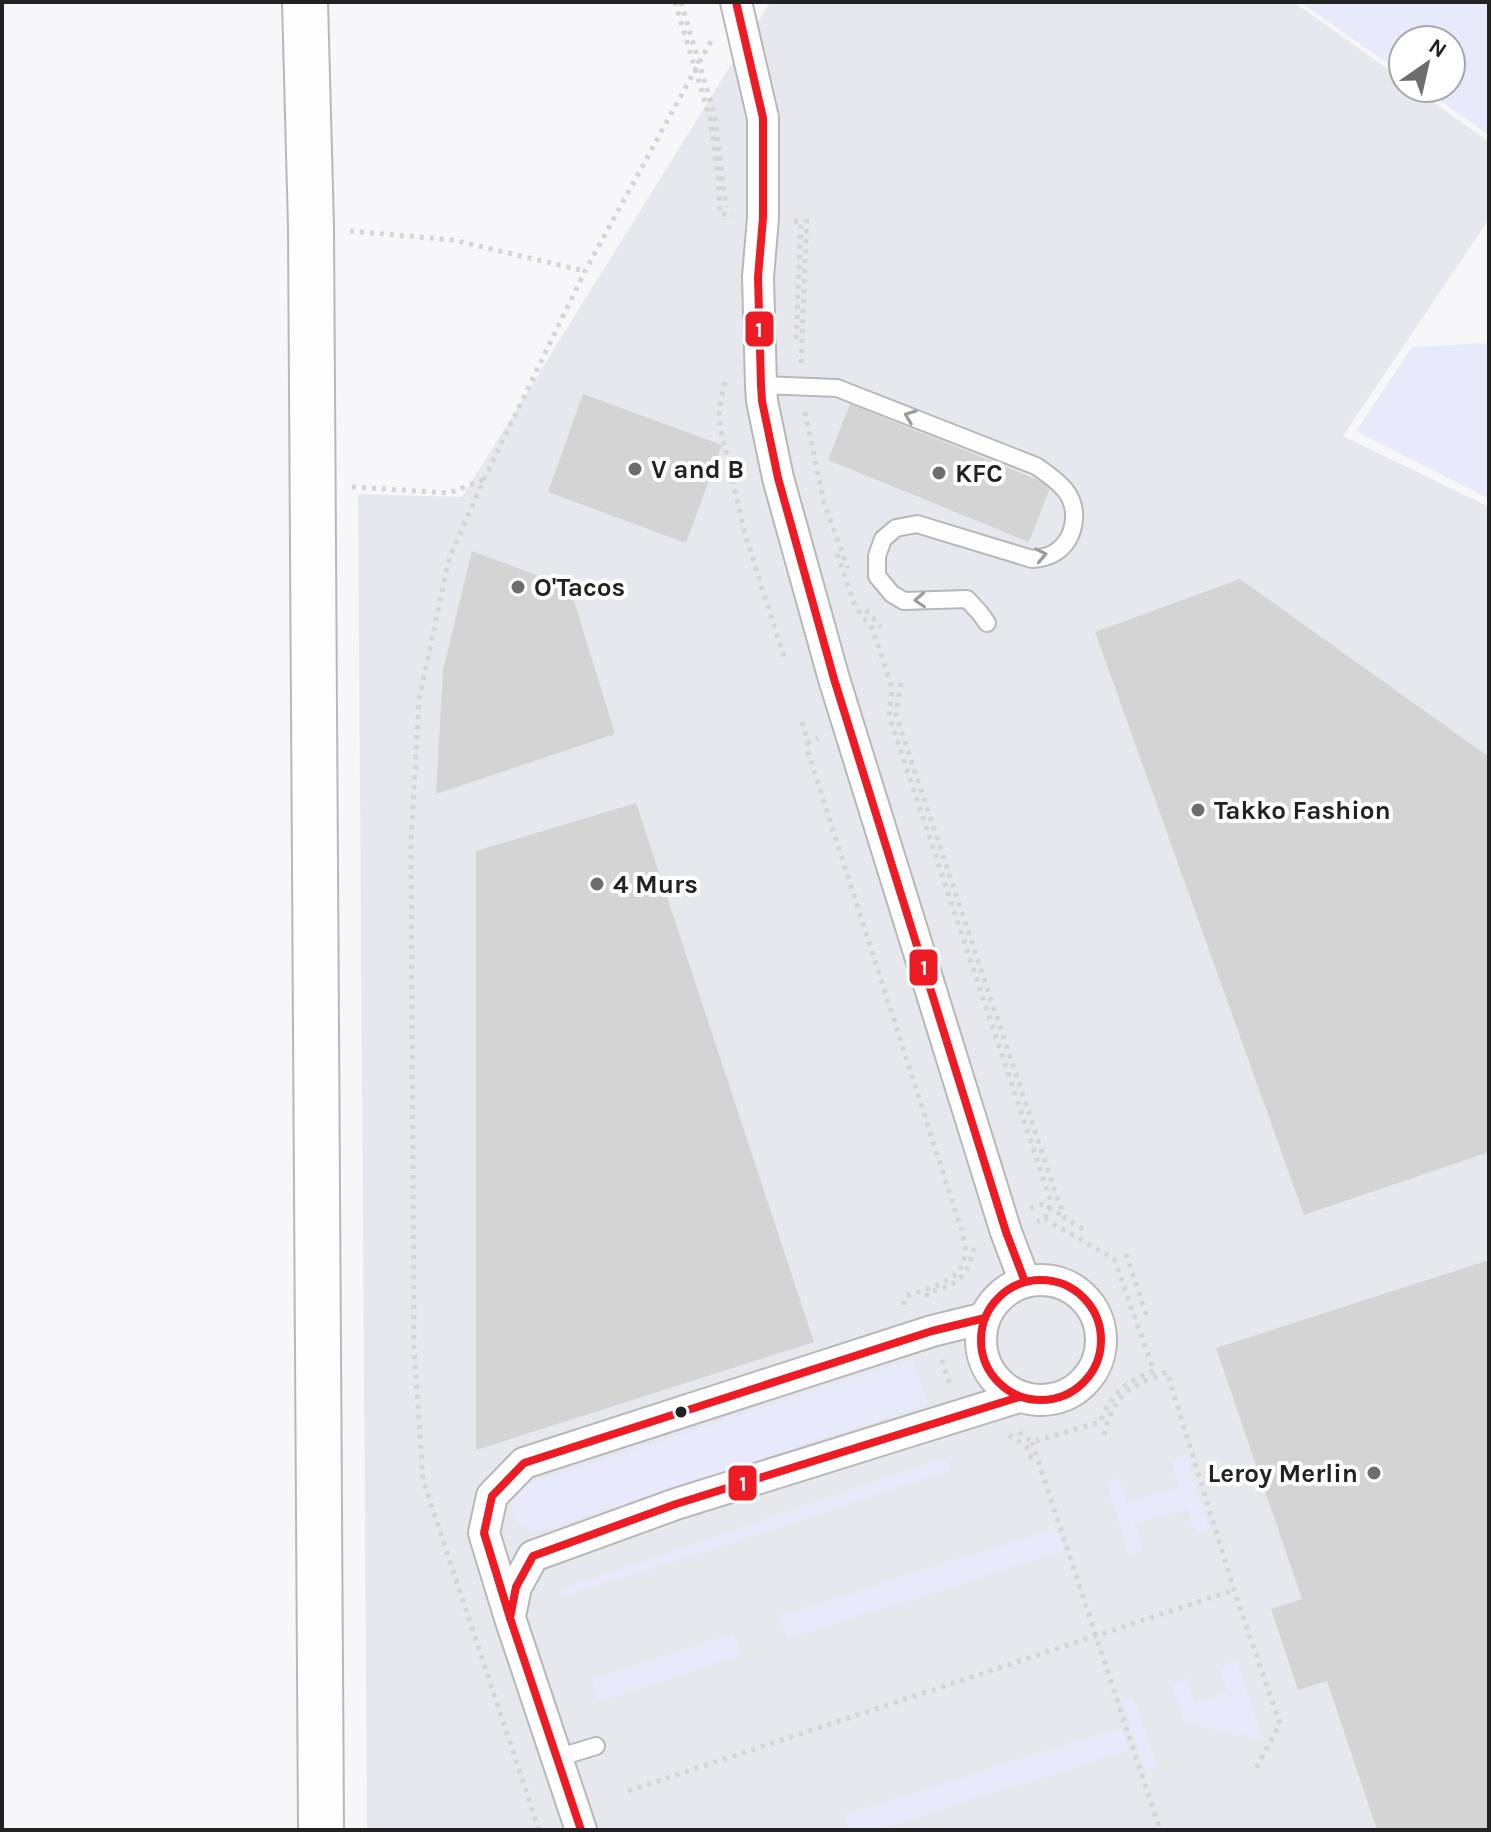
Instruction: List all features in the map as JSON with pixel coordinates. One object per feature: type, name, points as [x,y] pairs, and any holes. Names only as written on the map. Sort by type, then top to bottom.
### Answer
[{"type":"main road","points":[[305,3],[311,227],[321,1830]]},
{"type":"street","points":[[736,2],[763,118],[763,218],[758,277],[761,385],[778,478],[834,679],[1003,1224],[1025,1282]]},
{"type":"street","points":[[1025,1282],[1057,1282],[1071,1288],[1087,1300],[1097,1318],[1101,1337],[1099,1357],[1091,1375],[1077,1389],[1059,1398],[1039,1401],[1019,1397],[1003,1387],[990,1373],[983,1355],[980,1336],[994,1302],[1008,1289],[1025,1282]]},
{"type":"street","points":[[581,1830],[484,1533],[492,1496],[524,1463],[921,1324],[985,1318]]},
{"type":"street","points":[[510,1618],[516,1587],[533,1556],[676,1504],[1019,1397]]},
{"type":"lane","points":[[761,385],[837,388],[1036,466],[1066,491],[1072,503],[1073,528],[1058,551],[1046,557],[1032,559],[917,524],[896,528],[883,539],[877,556],[877,576],[892,594],[904,601],[967,599],[987,623]]},
{"type":"lane","points":[[557,1758],[596,1746]]},
{"type":"path","points":[[678,2],[710,119],[720,214]]},
{"type":"path","points":[[678,2],[715,117],[726,207]]},
{"type":"path","points":[[539,1830],[423,1480],[414,1347],[411,842],[419,699],[449,559],[484,479],[585,271],[695,70]]},
{"type":"path","points":[[807,216],[797,387],[824,503],[862,604],[881,627]]},
{"type":"path","points":[[801,222],[797,387],[819,502],[855,606],[872,628],[892,688],[889,716],[1051,1202],[1045,1219]]},
{"type":"path","points":[[311,227],[453,240],[585,271]]},
{"type":"path","points":[[311,486],[449,493],[484,479]]},
{"type":"path","points":[[901,683],[896,715],[1065,1218]]},
{"type":"path","points":[[802,722],[808,742],[806,746],[966,1249],[964,1263],[955,1275],[943,1284],[904,1300],[903,1304],[921,1324],[959,1415]]},
{"type":"path","points":[[808,742],[823,737]]},
{"type":"path","points":[[1024,1210],[1043,1204],[1088,1232]]},
{"type":"path","points":[[1031,1223],[1045,1219],[1114,1259],[1154,1371],[1132,1379],[1122,1387],[1106,1407],[1100,1422],[1069,1430]]},
{"type":"path","points":[[961,1229],[968,1226]]},
{"type":"path","points":[[921,1324],[929,1292],[946,1288],[959,1280],[969,1267],[973,1249],[981,1240]]},
{"type":"path","points":[[1126,1254],[1147,1317]]},
{"type":"path","points":[[1104,1435],[1114,1406],[1124,1394],[1135,1385],[1167,1372],[1234,1590],[1280,1724],[1255,1770]]},
{"type":"path","points":[[1032,1442],[1160,1830]]},
{"type":"path","points":[[628,1791],[1234,1590]]},
{"type":"shaded area","points":[[770,2],[1294,2],[1387,69],[1387,104],[1436,104],[1489,142],[1489,219],[1343,436],[1489,507],[1489,1830],[367,1830],[358,494],[462,497]]},
{"type":"shaded area","points":[[1300,2],[1489,2],[1489,135],[1445,104],[1467,104],[1467,24],[1387,24],[1387,63]]},
{"type":"shaded area","points":[[1489,343],[1489,499],[1356,431],[1412,347]]},
{"type":"shaded area","points":[[912,1359],[928,1404],[546,1529],[525,1528],[513,1516],[513,1500],[527,1484]]},
{"type":"shaded area","points":[[1185,1456],[1209,1529],[1195,1533],[1186,1508],[1134,1524],[1143,1550],[1129,1554],[1106,1482],[1119,1478],[1127,1503],[1179,1487],[1171,1461]]},
{"type":"shaded area","points":[[946,1458],[950,1471],[559,1598],[561,1589]]},
{"type":"shaded area","points":[[1056,1528],[1064,1551],[787,1638],[779,1616]]},
{"type":"shaded area","points":[[734,1634],[741,1655],[598,1701],[592,1680]]},
{"type":"shaded area","points":[[1237,1661],[1262,1739],[1185,1723],[1171,1684],[1186,1678],[1194,1703],[1228,1692],[1220,1667]]},
{"type":"shaded area","points":[[1133,1697],[1157,1767],[1146,1771],[1123,1700]]},
{"type":"shaded area","points":[[1122,1727],[1129,1750],[874,1830],[850,1830],[845,1815]]},
{"type":"building","name":"V and B","points":[[583,394],[722,445],[686,543],[548,492]]},
{"type":"building","name":"KFC","points":[[850,404],[1051,485],[1029,542],[828,460]]},
{"type":"building","points":[[472,551],[570,588],[615,734],[436,794],[443,670]]},
{"type":"building","points":[[1240,579],[1489,757],[1489,1152],[1304,1215],[1095,632]]},
{"type":"building","points":[[636,803],[814,1342],[476,1450],[476,851]]},
{"type":"building","name":"Leroy Merlin","points":[[1489,1260],[1489,1830],[1377,1830],[1327,1681],[1298,1690],[1271,1609],[1302,1599],[1216,1348]]},
{"type":"transit line","name":"1","points":[[736,2],[763,118],[763,218],[758,277],[761,385],[778,478],[834,679],[1006,1232],[1025,1282]]},
{"type":"transit line","name":"1","points":[[1041,1280],[1064,1285],[1083,1298],[1096,1317],[1101,1340],[1096,1363],[1083,1382],[1064,1395],[1041,1400],[1018,1395],[999,1382],[986,1363],[981,1340],[986,1317],[999,1298],[1018,1285],[1041,1280]]},
{"type":"transit line","name":"1","points":[[581,1830],[484,1533],[492,1496],[524,1463],[932,1331],[985,1318]]},
{"type":"transit line","name":"1","points":[[510,1618],[516,1587],[533,1556],[676,1504],[1019,1397]]},
{"type":"place","name":"V and B","points":[[635,469]]},
{"type":"place","name":"KFC","points":[[939,473]]},
{"type":"place","name":"O'Tacos","points":[[518,587]]},
{"type":"place","name":"Takko Fashion","points":[[1198,810]]},
{"type":"place","name":"4 Murs","points":[[597,884]]},
{"type":"place","name":"Leroy Merlin","points":[[1374,1473]]}]
